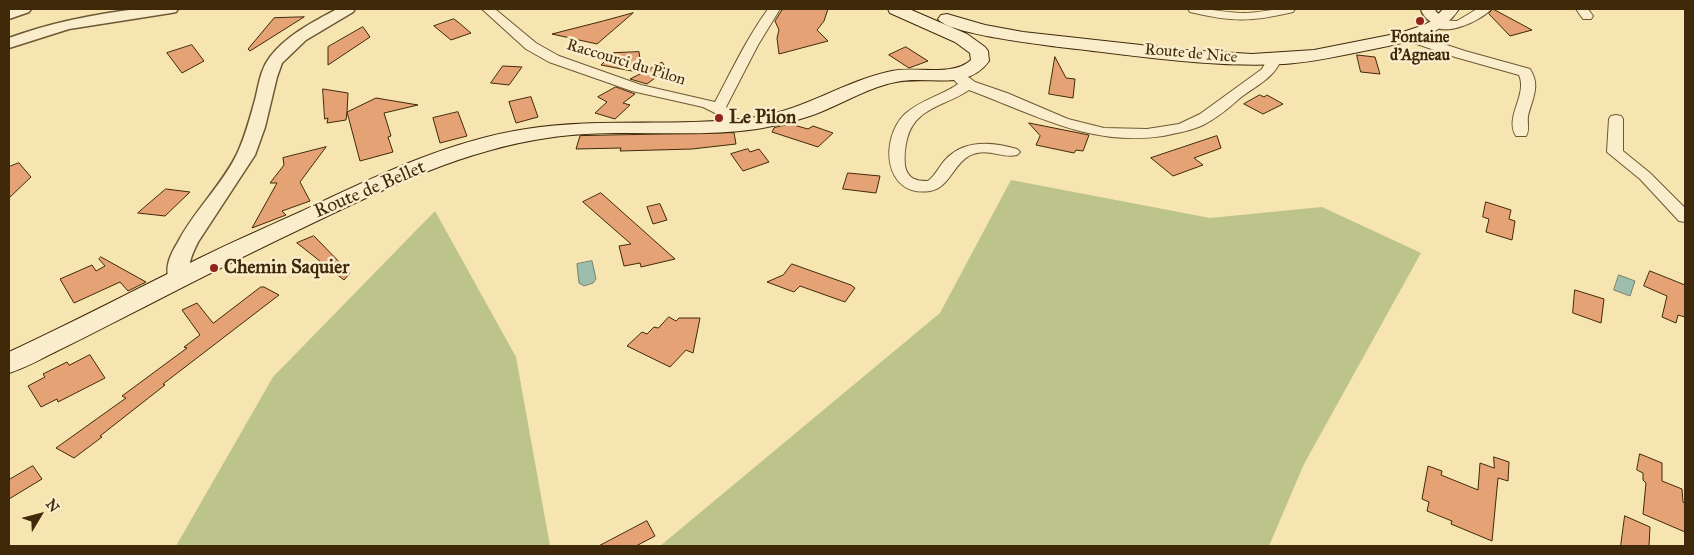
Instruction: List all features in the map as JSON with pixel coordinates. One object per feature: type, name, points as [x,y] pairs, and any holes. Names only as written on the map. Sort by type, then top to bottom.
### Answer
[{"type":"main road","points":[[896,9],[961,38],[979,51],[980,61],[960,79]]},
{"type":"main road","name":"Route de Nice","points":[[925,9],[970,26],[1026,37],[1225,58],[1274,59],[1313,55],[1407,36],[1439,16]]},
{"type":"main road","name":"Route de Bellet","points":[[9,363],[347,198],[490,142],[553,130],[724,116],[760,122],[806,111],[887,78],[907,74],[960,79]]},
{"type":"street","points":[[9,14],[24,9]]},
{"type":"street","points":[[9,43],[43,31],[90,20],[171,9]]},
{"type":"street","points":[[179,279],[176,269],[183,249],[241,165],[251,146],[272,65],[290,45],[348,9]]},
{"type":"street","name":"Raccourci du Pilon","points":[[488,9],[531,46],[554,59],[637,88],[708,104],[724,116]]},
{"type":"street","points":[[724,116],[753,40],[774,9]]},
{"type":"street","points":[[1194,9],[1250,17],[1289,9]]},
{"type":"street","points":[[1439,16],[1459,25],[1485,9]]},
{"type":"street","points":[[1407,36],[1460,54],[1525,72],[1529,78],[1527,102],[1520,121],[1522,134]]},
{"type":"street","points":[[1012,152],[993,147],[974,148],[956,157],[936,183],[929,186],[908,184],[899,177],[897,167],[900,137],[908,119],[930,103],[954,94],[960,79],[990,90],[1037,114],[1076,128],[1141,136],[1197,122],[1271,68],[1274,59]]},
{"type":"street","points":[[1616,120],[1615,152],[1645,176],[1685,218]]},
{"type":"green space","points":[[1011,180],[1210,218],[1322,207],[1421,253],[1304,464],[1269,546],[660,546],[940,313]]},
{"type":"green space","points":[[435,211],[516,357],[550,546],[176,546],[273,377]]},
{"type":"shaded area","points":[[592,261],[596,279],[593,283],[584,286],[579,283],[577,264]]},
{"type":"shaded area","points":[[1619,275],[1635,281],[1630,296],[1614,290]]},
{"type":"building","points":[[828,9],[824,21],[817,30],[828,41],[779,54],[777,38],[779,30],[775,21],[782,10]]},
{"type":"building","points":[[1493,9],[1532,30],[1510,36],[1489,14]]},
{"type":"building","points":[[633,13],[597,44],[552,34],[603,21]]},
{"type":"building","points":[[304,17],[250,51],[248,49],[274,18]]},
{"type":"building","points":[[454,19],[471,33],[451,40],[434,26]]},
{"type":"building","points":[[363,27],[370,37],[328,65],[328,47]]},
{"type":"building","points":[[192,45],[204,61],[182,73],[167,53]]},
{"type":"building","points":[[906,47],[928,61],[909,68],[889,55]]},
{"type":"building","points":[[639,52],[642,73],[601,65],[613,53]]},
{"type":"building","points":[[1357,55],[1375,57],[1380,74],[1361,72]]},
{"type":"building","points":[[1055,57],[1066,78],[1075,79],[1073,98],[1049,94]]},
{"type":"building","points":[[662,62],[667,69],[647,84],[630,79]]},
{"type":"building","points":[[503,66],[522,67],[509,85],[491,83]]},
{"type":"building","points":[[616,87],[635,94],[623,103],[630,105],[615,119],[595,113],[607,102],[598,97]]},
{"type":"building","points":[[323,89],[348,93],[346,120],[327,123],[328,118],[325,119]]},
{"type":"building","points":[[1260,95],[1264,97],[1267,95],[1283,104],[1263,114],[1244,104]]},
{"type":"building","points":[[531,97],[538,117],[516,123],[509,102]]},
{"type":"building","points":[[376,98],[418,105],[384,113],[391,136],[388,137],[393,152],[360,161],[347,112]]},
{"type":"building","points":[[458,112],[467,136],[440,143],[433,118]]},
{"type":"building","points":[[1029,123],[1089,135],[1083,151],[1076,150],[1074,153],[1036,145],[1040,136]]},
{"type":"building","points":[[790,124],[808,129],[813,126],[833,133],[818,147],[772,132],[774,128]]},
{"type":"building","points":[[734,133],[736,144],[692,149],[620,151],[621,148],[576,149],[580,136]]},
{"type":"building","points":[[1217,136],[1221,148],[1194,158],[1203,165],[1173,176],[1151,158]]},
{"type":"building","points":[[326,147],[300,182],[310,201],[282,211],[286,215],[252,228],[277,183],[270,183],[284,165],[283,158]]},
{"type":"building","points":[[748,149],[750,152],[759,149],[769,162],[743,171],[731,154]]},
{"type":"building","points":[[19,163],[31,177],[9,198],[9,167]]},
{"type":"building","points":[[848,173],[880,176],[876,193],[843,189]]},
{"type":"building","points":[[166,189],[190,192],[165,216],[138,213]]},
{"type":"building","points":[[601,193],[675,259],[641,267],[640,263],[624,266],[619,246],[631,244],[583,202]]},
{"type":"building","points":[[1486,202],[1511,210],[1509,219],[1515,221],[1512,240],[1486,232],[1489,219],[1483,217]]},
{"type":"building","points":[[660,204],[667,220],[653,224],[647,207]]},
{"type":"building","points":[[314,236],[350,273],[344,280],[297,243]]},
{"type":"building","points":[[101,257],[146,282],[128,291],[120,282],[74,303],[60,279],[92,265],[96,271],[105,266],[99,259]]},
{"type":"building","points":[[792,264],[855,288],[845,302],[800,286],[794,292],[767,282],[783,275]]},
{"type":"building","points":[[1650,271],[1685,285],[1685,317],[1678,315],[1676,323],[1662,317],[1667,296],[1644,286]]},
{"type":"building","points":[[261,287],[279,295],[163,384],[165,385],[100,436],[102,437],[74,458],[56,448],[126,398],[122,396],[187,348],[184,347],[200,335],[182,310],[197,303],[213,323]]},
{"type":"building","points":[[1575,290],[1604,299],[1601,323],[1573,313]]},
{"type":"building","points":[[669,317],[676,321],[679,318],[700,318],[693,353],[686,350],[670,367],[627,346],[642,332],[647,334],[654,327],[658,328]]},
{"type":"building","points":[[90,355],[105,378],[58,402],[57,399],[41,407],[28,386],[45,377],[43,374],[67,362],[69,365]]},
{"type":"building","points":[[1640,454],[1662,463],[1662,481],[1682,489],[1683,502],[1685,504],[1685,532],[1643,514],[1646,483],[1643,480],[1643,473],[1637,470]]},
{"type":"building","points":[[1494,457],[1509,462],[1508,481],[1498,478],[1492,541],[1451,524],[1452,521],[1427,511],[1429,502],[1422,499],[1428,466],[1442,471],[1441,475],[1478,490],[1480,463],[1494,468]]},
{"type":"building","points":[[33,466],[42,479],[9,499],[9,480]]},
{"type":"building","points":[[1625,516],[1650,527],[1649,546],[1621,546]]},
{"type":"building","points":[[647,521],[655,536],[636,546],[599,546]]},
{"type":"place","name":"Fontaine d'Agneau","points":[[1420,21]]},
{"type":"place","name":"Le Pilon","points":[[719,118]]},
{"type":"place","name":"Chemin Saquier","points":[[214,268]]}]
